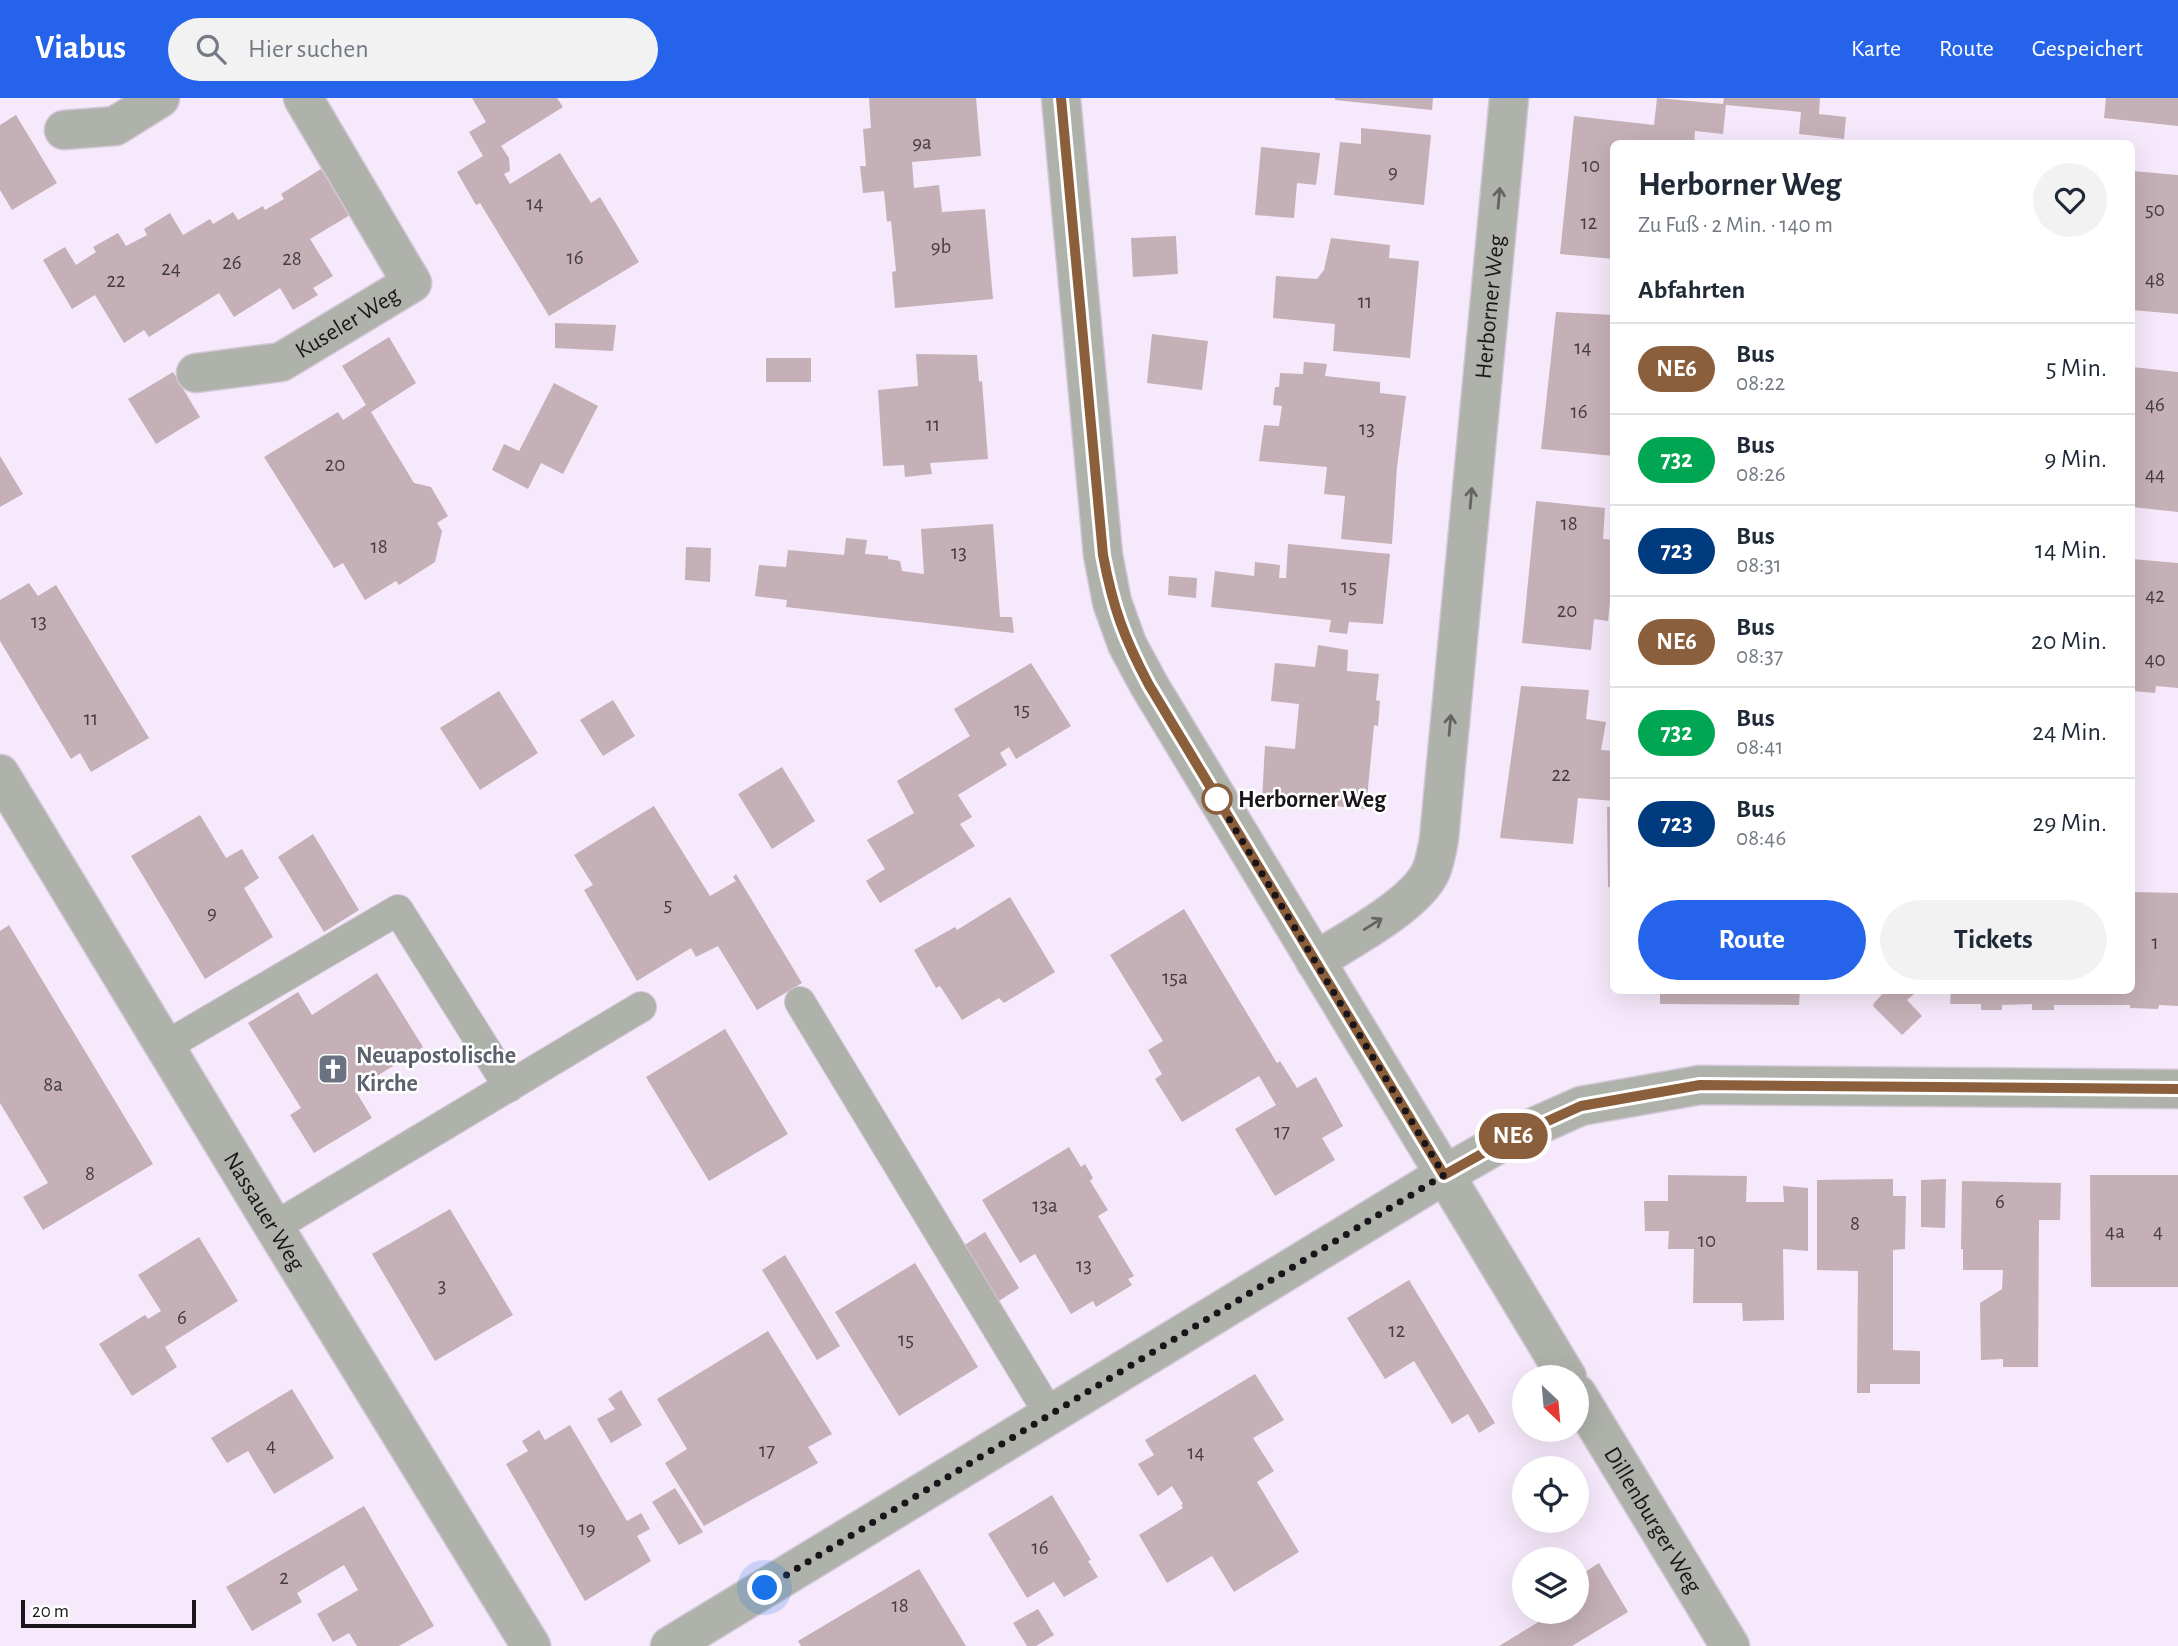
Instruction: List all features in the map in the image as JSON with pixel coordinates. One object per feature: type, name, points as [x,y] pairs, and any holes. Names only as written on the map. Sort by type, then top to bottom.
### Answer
[{"type":"street","points":[[64,130],[115,126],[160,98]]},
{"type":"street","name":"Kuseler Weg","points":[[196,373],[281,362],[412,283],[303,98]]},
{"type":"street","points":[[1061,98],[1103,555],[1112,602],[1127,644],[1149,685],[1560,1365]]},
{"type":"street","name":"Herborner Weg","points":[[1315,961],[1385,917],[1417,890],[1431,872],[1440,839],[1509,98]]},
{"type":"street","name":"Nassauer Weg","points":[[0,774],[531,1646]]},
{"type":"street","points":[[670,1646],[1444,1175],[1510,1138],[1581,1106],[1700,1085],[2178,1089]]},
{"type":"street","name":"Dillenburger Weg","points":[[1589,1414],[1730,1646]]},
{"type":"lane","points":[[164,1046],[398,910],[509,1087]]},
{"type":"lane","points":[[800,1002],[1050,1415]]},
{"type":"lane","points":[[274,1227],[641,1007]]},
{"type":"building","points":[[472,98],[557,98],[563,107],[501,146],[509,158],[510,171],[504,174],[510,184],[560,153],[591,203],[600,197],[639,262],[549,316],[480,203],[476,205],[457,172],[483,156],[469,132],[486,122]]},
{"type":"building","points":[[869,98],[976,98],[981,156],[912,162],[914,188],[939,185],[942,212],[985,209],[993,299],[895,308],[892,272],[896,271],[891,221],[887,222],[884,191],[863,193],[860,166],[866,166],[863,129],[871,128]]},
{"type":"building","points":[[1335,98],[1433,98],[1432,110]]},
{"type":"building","points":[[1657,98],[1723,104],[1724,98],[1820,98],[1819,114],[1846,117],[1844,139],[1799,134],[1801,112],[1726,105],[1723,134],[1695,131],[1694,140],[1610,140],[1610,259],[1560,254],[1574,116],[1654,125]]},
{"type":"building","points":[[2106,98],[2178,98],[2178,126],[2104,118]]},
{"type":"building","points":[[16,115],[57,183],[12,210],[0,190],[0,125]]},
{"type":"building","points":[[1361,128],[1431,135],[1424,205],[1334,195],[1340,142],[1361,144]]},
{"type":"building","points":[[1261,147],[1320,153],[1316,185],[1297,183],[1294,218],[1255,215]]},
{"type":"building","points":[[321,169],[350,215],[310,239],[333,276],[313,288],[318,295],[293,310],[280,288],[234,317],[219,293],[149,337],[144,330],[124,343],[95,295],[72,309],[43,260],[65,247],[76,265],[96,252],[93,247],[118,233],[126,246],[147,235],[144,229],[170,213],[183,235],[210,219],[213,224],[233,212],[238,220],[263,206],[265,210],[284,199],[281,194]]},
{"type":"building","points":[[2135,171],[2178,175],[2178,314],[2135,310]]},
{"type":"building","points":[[1176,236],[1178,274],[1133,277],[1131,238]]},
{"type":"building","points":[[1331,238],[1390,245],[1389,258],[1419,261],[1410,358],[1333,351],[1335,324],[1273,318],[1276,276],[1317,279],[1324,270]]},
{"type":"building","points":[[1556,312],[1610,315],[1610,456],[1541,449]]},
{"type":"building","points":[[555,323],[616,325],[613,351],[555,348]]},
{"type":"building","points":[[1152,334],[1208,341],[1202,390],[1147,383]]},
{"type":"building","points":[[389,337],[416,383],[371,412],[414,483],[431,487],[448,516],[437,523],[442,531],[435,562],[399,585],[396,581],[365,600],[343,563],[334,568],[264,457],[338,412],[343,420],[366,405],[342,366]]},
{"type":"building","points":[[916,354],[977,355],[979,382],[982,381],[988,459],[930,463],[932,474],[905,477],[904,465],[883,466],[878,390],[918,386]]},
{"type":"building","points":[[766,358],[811,358],[811,382],[766,382]]},
{"type":"building","points":[[1304,362],[1327,364],[1325,376],[1380,382],[1380,393],[1406,396],[1397,467],[1392,544],[1341,539],[1345,496],[1324,494],[1327,467],[1259,461],[1264,425],[1279,426],[1282,406],[1273,405],[1280,373],[1303,374]]},
{"type":"building","points":[[2135,367],[2178,372],[2178,512],[2135,507]]},
{"type":"building","points":[[173,372],[200,417],[156,444],[128,399]]},
{"type":"building","points":[[554,383],[598,406],[563,474],[541,463],[528,489],[492,470],[504,444],[519,451]]},
{"type":"building","points":[[0,456],[23,494],[0,507]]},
{"type":"building","points":[[1536,501],[1605,508],[1603,539],[1610,540],[1608,621],[1594,619],[1591,650],[1522,643]]},
{"type":"building","points":[[993,524],[1000,617],[1012,617],[1014,633],[786,607],[787,600],[755,596],[759,565],[786,567],[788,550],[844,555],[846,538],[867,540],[865,554],[888,556],[888,559],[900,561],[902,571],[924,574],[921,529]]},
{"type":"building","points":[[1288,544],[1390,554],[1383,624],[1349,622],[1347,634],[1329,632],[1331,620],[1211,607],[1215,571],[1254,576],[1255,562],[1280,565],[1279,578],[1286,578]]},
{"type":"building","points":[[686,547],[711,548],[710,582],[685,580]]},
{"type":"building","points":[[2135,559],[2178,563],[2178,688],[2156,686],[2155,693],[2135,691]]},
{"type":"building","points":[[1169,576],[1197,578],[1196,598],[1168,595]]},
{"type":"building","points":[[29,583],[38,596],[56,585],[149,738],[91,772],[80,753],[71,759],[0,641],[0,600]]},
{"type":"building","points":[[1318,645],[1348,650],[1347,671],[1379,674],[1376,700],[1380,701],[1378,726],[1374,725],[1366,809],[1262,799],[1265,746],[1295,749],[1299,704],[1271,701],[1275,663],[1315,667]]},
{"type":"building","points":[[1031,663],[1071,726],[1016,759],[1009,747],[1000,753],[1007,765],[958,795],[972,817],[960,824],[975,846],[880,903],[866,881],[885,869],[867,840],[914,813],[897,781],[970,736],[954,709]]},
{"type":"building","points":[[1521,686],[1589,690],[1586,719],[1606,722],[1601,750],[1610,751],[1610,801],[1578,798],[1573,844],[1500,838]]},
{"type":"building","points":[[499,691],[538,753],[480,790],[440,728]]},
{"type":"building","points":[[613,700],[635,736],[603,756],[580,720]]},
{"type":"building","points":[[782,767],[815,821],[772,849],[738,794]]},
{"type":"building","points":[[654,806],[710,896],[736,881],[733,877],[736,874],[802,983],[757,1010],[718,946],[696,957],[691,948],[637,981],[584,890],[593,885],[574,855]]},
{"type":"building","points":[[1607,807],[1610,807],[1610,887]]},
{"type":"building","points":[[200,815],[226,858],[242,849],[259,878],[244,888],[273,937],[205,979],[131,856]]},
{"type":"building","points":[[313,834],[359,910],[324,932],[278,857]]},
{"type":"building","points":[[2135,892],[2178,893],[2178,1006],[2159,1005],[2158,1009],[2130,1008],[2130,1005],[2054,1005],[2054,1010],[2032,1010],[2032,1004],[2002,1005],[2002,1010],[1981,1010],[1981,1004],[1950,1004],[1951,994],[2135,994]]},
{"type":"building","points":[[1010,897],[1055,972],[1004,1003],[999,998],[962,1020],[940,986],[936,988],[914,950],[955,927],[957,930]]},
{"type":"building","points":[[1184,909],[1277,1063],[1280,1061],[1297,1088],[1316,1077],[1343,1126],[1322,1138],[1335,1160],[1275,1196],[1235,1129],[1276,1105],[1259,1076],[1182,1122],[1155,1079],[1162,1074],[1148,1050],[1163,1041],[1110,955]]},
{"type":"building","points":[[9,925],[153,1164],[43,1230],[23,1197],[48,1183],[0,1103],[0,931]]},
{"type":"building","name":"Neuapostolische Kirche","points":[[377,973],[423,1047],[355,1090],[372,1118],[314,1153],[290,1115],[301,1108],[248,1023],[298,992],[312,1015]]},
{"type":"building","points":[[1660,994],[1800,994],[1799,1005],[1660,1004]]},
{"type":"building","points":[[1882,994],[1914,994],[1907,1000],[1922,1016],[1902,1035],[1873,1006]]},
{"type":"building","points":[[725,1029],[788,1134],[709,1181],[646,1077]]},
{"type":"building","points":[[1069,1147],[1081,1167],[1085,1164],[1093,1178],[1090,1181],[1108,1210],[1098,1216],[1134,1276],[1128,1279],[1132,1285],[1096,1307],[1093,1301],[1071,1314],[1035,1254],[1020,1263],[982,1200]]},
{"type":"building","points":[[1668,1175],[1747,1176],[1746,1202],[1784,1202],[1783,1186],[1808,1188],[1808,1251],[1783,1249],[1784,1320],[1743,1321],[1742,1303],[1693,1303],[1694,1249],[1668,1249],[1669,1231],[1645,1231],[1644,1201],[1668,1201]]},
{"type":"building","points":[[2090,1175],[2178,1175],[2178,1287],[2091,1287]]},
{"type":"building","points":[[1893,1179],[1893,1196],[1906,1196],[1905,1249],[1893,1250],[1893,1350],[1920,1351],[1920,1384],[1870,1384],[1870,1393],[1857,1393],[1858,1271],[1817,1270],[1817,1180]]},
{"type":"building","points":[[1946,1179],[1945,1228],[1921,1227],[1921,1180]]},
{"type":"building","points":[[1962,1181],[2061,1183],[2060,1220],[2039,1220],[2038,1367],[2003,1367],[2003,1359],[1981,1360],[1980,1303],[2002,1289],[2003,1270],[1963,1270]]},
{"type":"building","points":[[450,1209],[513,1315],[435,1361],[372,1254]]},
{"type":"building","points":[[985,1232],[1019,1288],[997,1302],[963,1246]]},
{"type":"building","points":[[199,1237],[238,1301],[165,1347],[177,1367],[132,1396],[99,1344],[145,1315],[148,1319],[161,1311],[138,1275]]},
{"type":"building","points":[[785,1255],[840,1346],[817,1360],[762,1270]]},
{"type":"building","points":[[915,1263],[978,1367],[899,1416],[835,1312]]},
{"type":"building","points":[[1409,1280],[1495,1423],[1479,1433],[1468,1414],[1452,1424],[1414,1361],[1385,1379],[1347,1318]]},
{"type":"building","points":[[768,1331],[832,1434],[808,1447],[818,1463],[704,1526],[665,1463],[687,1449],[657,1399]]},
{"type":"building","points":[[1255,1374],[1284,1420],[1253,1438],[1274,1471],[1257,1482],[1299,1552],[1234,1592],[1212,1556],[1167,1583],[1139,1535],[1183,1508],[1183,1504],[1172,1486],[1158,1496],[1138,1464],[1154,1455],[1145,1440]]},
{"type":"building","points":[[292,1389],[334,1458],[274,1494],[248,1451],[227,1463],[211,1438]]},
{"type":"building","points":[[621,1390],[642,1425],[611,1443],[597,1419],[615,1409],[608,1399]]},
{"type":"building","points":[[570,1425],[627,1521],[641,1513],[650,1529],[637,1536],[651,1561],[585,1601],[506,1464],[528,1451],[522,1441],[539,1430],[545,1440]]},
{"type":"building","points":[[675,1488],[703,1532],[679,1545],[652,1502]]},
{"type":"building","points":[[1052,1495],[1091,1560],[1088,1561],[1098,1577],[1064,1597],[1054,1582],[1027,1598],[988,1534]]},
{"type":"building","points":[[364,1506],[434,1626],[399,1646],[357,1646],[349,1633],[333,1642],[317,1614],[358,1590],[344,1565],[297,1593],[302,1602],[252,1631],[226,1587]]},
{"type":"building","points":[[1599,1563],[1628,1612],[1572,1646],[1499,1646],[1535,1624],[1589,1624],[1589,1569]]},
{"type":"building","points":[[919,1569],[966,1646],[801,1646],[798,1641]]},
{"type":"building","points":[[1038,1609],[1054,1635],[1036,1646],[1027,1646],[1013,1623]]},
{"type":"bus line","name":"NE6","points":[[1061,98],[1103,555],[1119,623],[1149,685],[1444,1175],[1510,1138],[1581,1106],[1700,1085],[2178,1089]]},
{"type":"place","name":"Herborner Weg","points":[[1217,799]]},
{"type":"place","name":"Neuapostolische Kirche","points":[[333,1069]]},
{"type":"route","points":[[765,1588],[1444,1175],[1217,799]]}]
